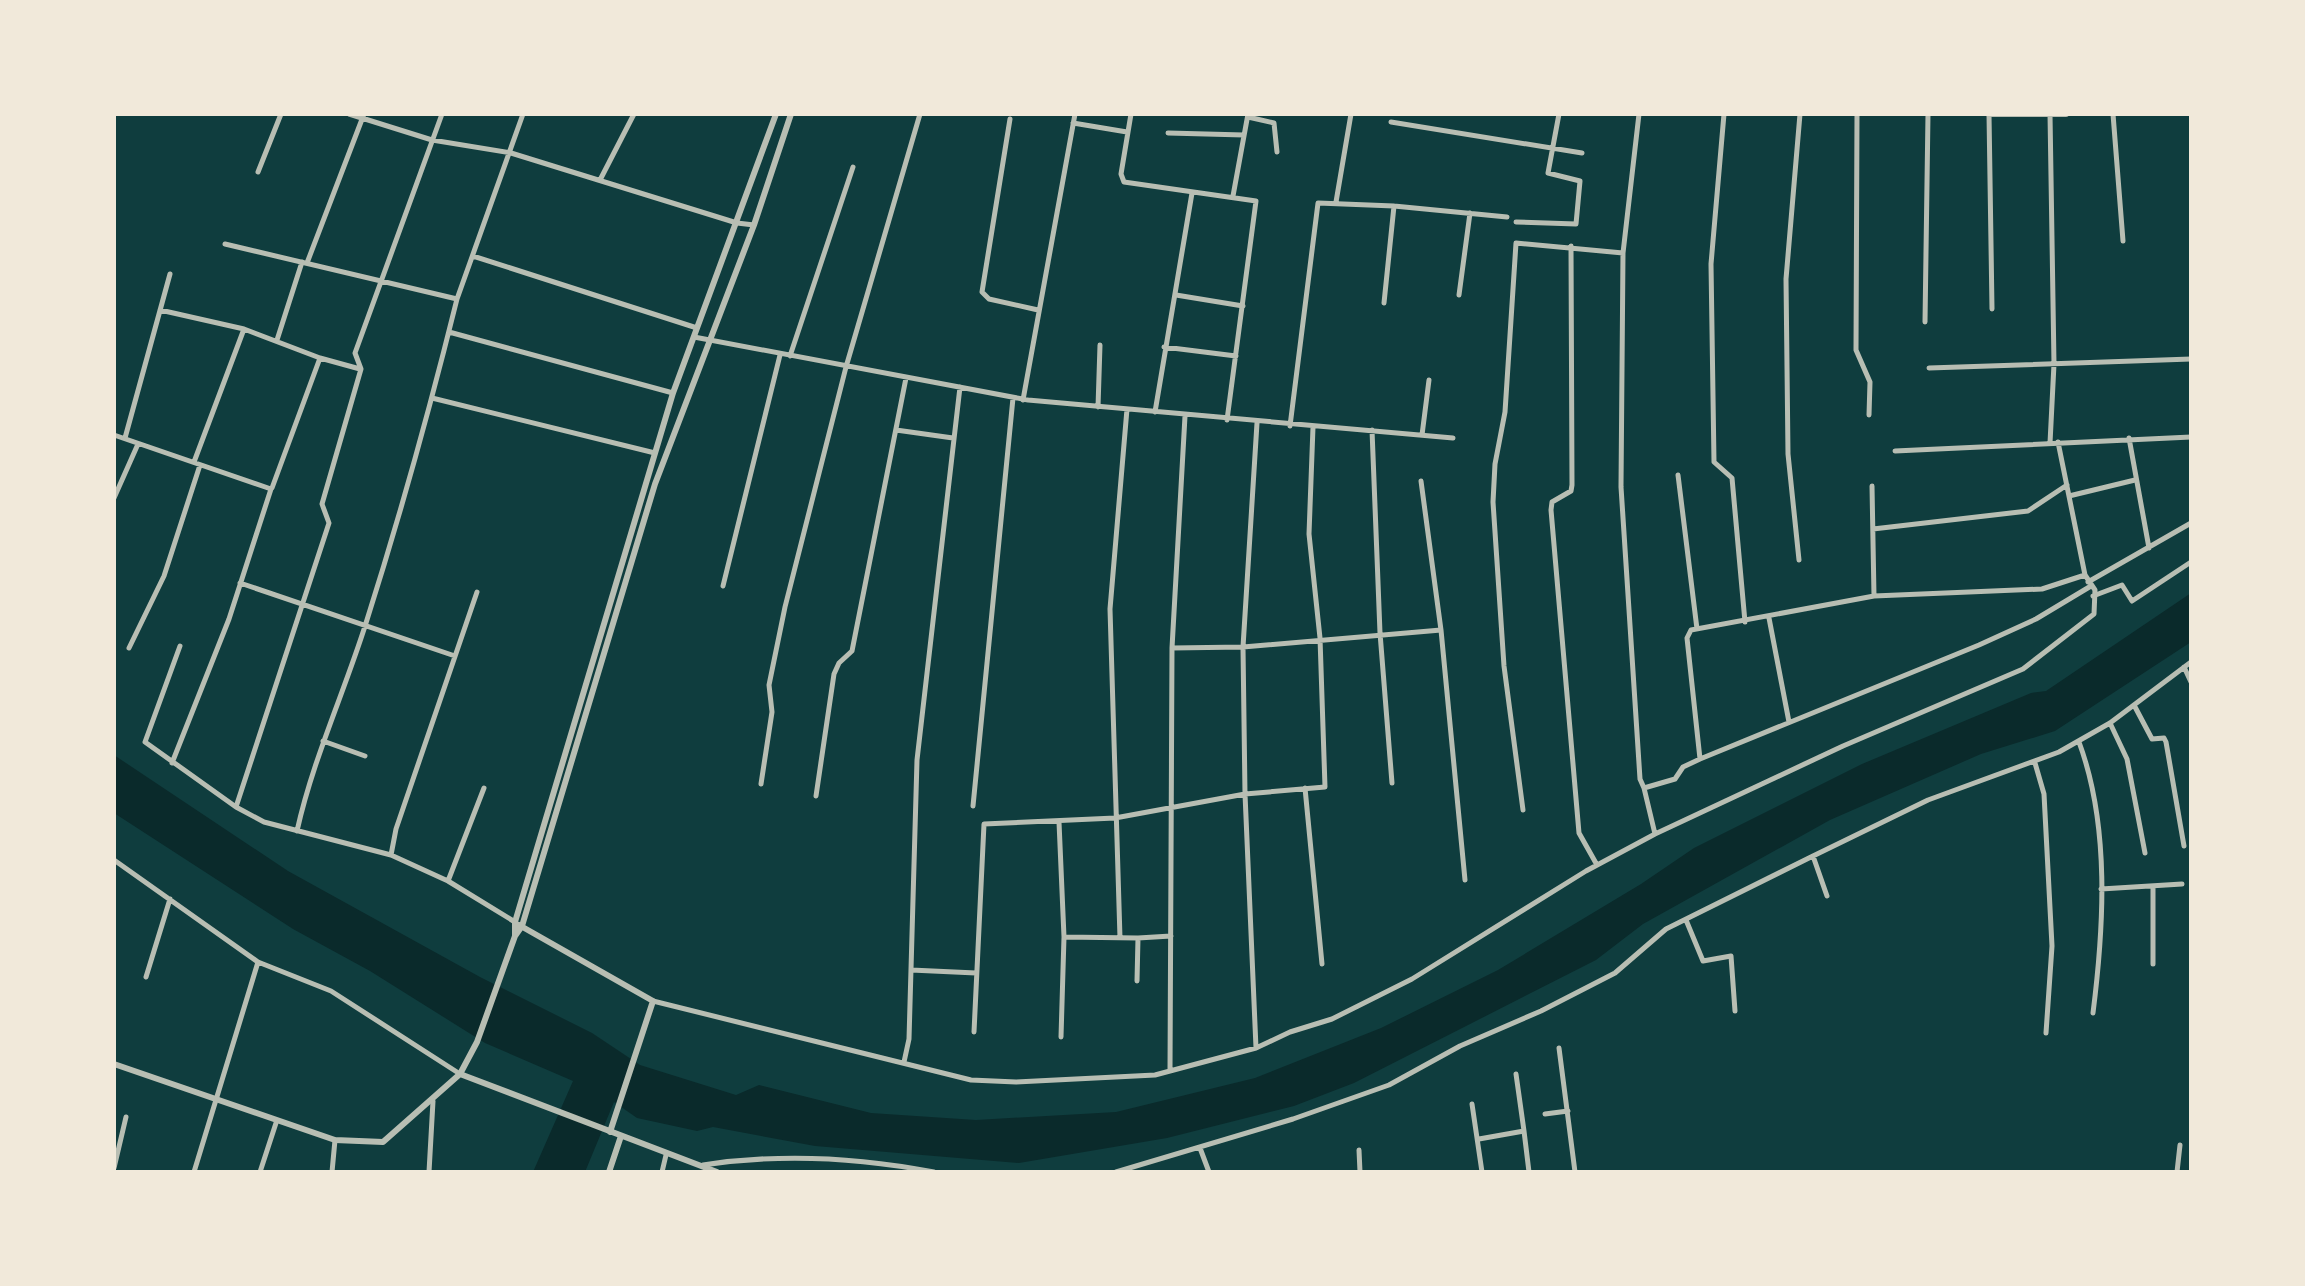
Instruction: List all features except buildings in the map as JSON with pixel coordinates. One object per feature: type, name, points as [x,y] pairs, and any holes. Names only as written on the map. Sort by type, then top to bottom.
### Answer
[{"type":"street","points":[[258,172],[281,114]]},
{"type":"street","points":[[349,114],[432,140],[511,153],[737,223],[754,225]]},
{"type":"street","points":[[236,807],[329,523],[322,504],[361,369],[355,353],[442,114]]},
{"type":"street","points":[[297,831],[308,782],[365,626],[432,398],[457,299],[523,114]]},
{"type":"street","points":[[600,180],[634,114]]},
{"type":"street","points":[[515,936],[515,922],[673,393],[776,114]]},
{"type":"street","points":[[114,1064],[276,1123],[335,1140],[383,1142],[460,1074],[477,1042],[515,936],[522,926],[655,484],[754,225],[791,114]]},
{"type":"street","points":[[761,784],[772,712],[769,685],[846,367],[920,114]]},
{"type":"street","points":[[1023,400],[1075,114]]},
{"type":"street","points":[[1131,114],[1121,174],[1124,182],[1254,199],[1257,205],[1227,420]]},
{"type":"street","points":[[1336,202],[1351,114]]},
{"type":"street","points":[[1516,222],[1576,224],[1581,183],[1549,174],[1559,114]]},
{"type":"street","points":[[1639,114],[1623,253],[1621,487],[1640,779],[1655,834]]},
{"type":"street","points":[[1724,114],[1711,264],[1714,462],[1732,478],[1745,622]]},
{"type":"street","points":[[1799,560],[1788,454],[1786,279],[1800,114]]},
{"type":"street","points":[[1857,114],[1856,350],[1870,382],[1869,415]]},
{"type":"street","points":[[1925,322],[1928,114]]},
{"type":"street","points":[[1992,309],[1989,114],[2066,114]]},
{"type":"street","points":[[2113,114],[2123,241]]},
{"type":"street","points":[[1233,196],[1248,115],[1274,123],[1277,152]]},
{"type":"street","points":[[2050,115],[2054,364],[2050,443]]},
{"type":"street","points":[[277,340],[363,116]]},
{"type":"street","points":[[1010,119],[982,292],[989,299],[1038,310]]},
{"type":"street","points":[[1391,122],[1582,153]]},
{"type":"street","points":[[1073,123],[1128,132]]},
{"type":"street","points":[[1168,133],[1244,135]]},
{"type":"street","points":[[790,356],[853,167]]},
{"type":"street","points":[[1155,412],[1192,193]]},
{"type":"street","points":[[1290,426],[1315,209],[1322,202],[1507,217]]},
{"type":"street","points":[[1384,303],[1394,206]]},
{"type":"street","points":[[1459,295],[1470,213]]},
{"type":"street","points":[[1523,810],[1504,666],[1493,502],[1495,464],[1505,412],[1516,243],[1623,253]]},
{"type":"street","points":[[225,244],[457,299]]},
{"type":"street","points":[[1571,246],[1572,485],[1571,491],[1552,502],[1551,510],[1579,833],[1597,865]]},
{"type":"street","points":[[473,256],[697,328]]},
{"type":"street","points":[[125,438],[170,274]]},
{"type":"street","points":[[1176,295],[1243,306]]},
{"type":"street","points":[[160,310],[244,329],[320,358],[361,369]]},
{"type":"street","points":[[129,648],[164,576],[197,464],[244,329]]},
{"type":"street","points":[[449,332],[673,393]]},
{"type":"street","points":[[694,337],[1023,400],[1453,438]]},
{"type":"street","points":[[1098,407],[1100,345]]},
{"type":"street","points":[[1164,347],[1236,356]]},
{"type":"street","points":[[723,586],[780,355]]},
{"type":"street","points":[[172,763],[320,358]]},
{"type":"street","points":[[1929,368],[2191,359]]},
{"type":"street","points":[[816,796],[834,674],[839,663],[852,651],[906,378]]},
{"type":"street","points":[[1422,435],[1429,380]]},
{"type":"street","points":[[904,1062],[909,1039],[917,760],[960,387]]},
{"type":"street","points":[[432,398],[655,453]]},
{"type":"street","points":[[973,806],[1013,398]]},
{"type":"street","points":[[1120,938],[1110,609],[1127,409]]},
{"type":"street","points":[[1170,1071],[1172,648],[1185,416]]},
{"type":"street","points":[[1256,1048],[1245,794],[1243,647],[1257,423]]},
{"type":"street","points":[[974,1032],[984,824],[1115,818],[1245,794],[1325,787],[1320,638],[1309,534],[1313,427]]},
{"type":"street","points":[[896,430],[953,438]]},
{"type":"street","points":[[1372,430],[1380,633],[1392,783]]},
{"type":"street","points":[[114,435],[271,489]]},
{"type":"street","points":[[1895,451],[2191,437]]},
{"type":"street","points":[[2129,438],[2149,548]]},
{"type":"street","points":[[2058,442],[2088,581],[2095,590],[2092,596]]},
{"type":"street","points":[[114,498],[138,444]]},
{"type":"street","points":[[1678,475],[1697,629]]},
{"type":"street","points":[[2069,496],[2135,480]]},
{"type":"street","points":[[1421,481],[1441,630],[1465,880]]},
{"type":"street","points":[[1873,529],[2028,511],[2067,485]]},
{"type":"street","points":[[1872,486],[1874,596]]},
{"type":"street","points":[[1644,788],[1675,779],[1683,767],[1700,759],[2036,619],[2088,581],[2191,523]]},
{"type":"street","points":[[2092,596],[2122,585],[2132,601],[2191,562]]},
{"type":"street","points":[[1700,759],[1687,638],[1691,630],[1769,618],[1874,596],[2042,589],[2088,581]]},
{"type":"street","points":[[240,583],[455,656]]},
{"type":"street","points":[[391,855],[396,829],[477,592]]},
{"type":"street","points":[[180,646],[145,742],[236,807],[264,822],[391,855],[448,881],[653,1001],[971,1080],[1016,1082],[1170,1071],[1256,1048],[1290,1032],[1332,1019],[1412,979],[1597,865],[1655,834],[1843,746],[2023,669],[2094,614],[2097,605],[2092,596]]},
{"type":"street","points":[[1769,618],[1789,722]]},
{"type":"street","points":[[1172,648],[1243,647],[1441,630]]},
{"type":"street","points":[[1116,1172],[1200,1148],[1389,1085],[1460,1046],[1541,1011],[1615,973],[1666,929],[1928,800],[2035,763],[2079,742],[2110,723],[2191,662]]},
{"type":"street","points":[[2184,667],[2191,682]]},
{"type":"street","points":[[2134,705],[2152,739],[2164,738],[2166,742],[2184,846]]},
{"type":"street","points":[[2110,723],[2127,759],[2145,853]]},
{"type":"street","points":[[323,741],[365,756]]},
{"type":"street","points":[[2079,742],[2089,769],[2101,889],[2102,925],[2093,1013]]},
{"type":"street","points":[[2035,763],[2044,794],[2051,931],[2046,1033]]},
{"type":"street","points":[[448,881],[484,788]]},
{"type":"street","points":[[1305,788],[1322,964]]},
{"type":"street","points":[[1059,822],[1064,937],[1061,1037]]},
{"type":"street","points":[[1813,856],[1827,896]]},
{"type":"street","points":[[114,860],[258,962],[331,991],[460,1074],[717,1172]]},
{"type":"street","points":[[2101,889],[2182,884]]},
{"type":"street","points":[[2153,886],[2153,964]]},
{"type":"street","points":[[146,977],[170,899]]},
{"type":"street","points":[[1686,920],[1703,961],[1731,956],[1735,1011]]},
{"type":"street","points":[[1064,937],[1171,936]]},
{"type":"street","points":[[1137,981],[1138,938]]},
{"type":"street","points":[[194,1172],[258,962]]},
{"type":"street","points":[[911,970],[976,973]]},
{"type":"street","points":[[606,1131],[615,1119],[644,1021],[653,1001]]},
{"type":"street","points":[[1559,1048],[1575,1172]]},
{"type":"street","points":[[1516,1074],[1529,1172]]},
{"type":"street","points":[[429,1172],[433,1101]]},
{"type":"street","points":[[1472,1104],[1482,1172]]},
{"type":"street","points":[[1545,1114],[1568,1111]]},
{"type":"street","points":[[114,1168],[126,1117]]},
{"type":"street","points":[[260,1172],[276,1123]]},
{"type":"street","points":[[1479,1139],[1524,1131]]},
{"type":"street","points":[[609,1172],[621,1136]]},
{"type":"street","points":[[332,1172],[335,1140]]},
{"type":"street","points":[[2177,1172],[2180,1145]]},
{"type":"street","points":[[1200,1148],[1209,1172]]},
{"type":"street","points":[[1359,1150],[1360,1172]]},
{"type":"street","points":[[662,1172],[666,1155]]},
{"type":"street","points":[[703,1165],[795,1156],[889,1163],[934,1172]]},
{"type":"water","points":[[2191,593],[2191,642],[2055,731],[1981,754],[1830,820],[1643,924],[1596,960],[1354,1083],[1294,1106],[1167,1138],[1019,1163],[815,1146],[713,1127],[697,1131],[637,1118],[614,1102],[585,1172],[533,1172],[573,1081],[485,1043],[370,971],[293,929],[114,813],[114,755],[288,871],[480,977],[592,1033],[640,1065],[736,1095],[759,1085],[871,1113],[976,1120],[1116,1112],[1255,1078],[1381,1028],[1498,970],[1641,884],[1694,848],[1862,764],[2031,693],[2046,691]]}]
